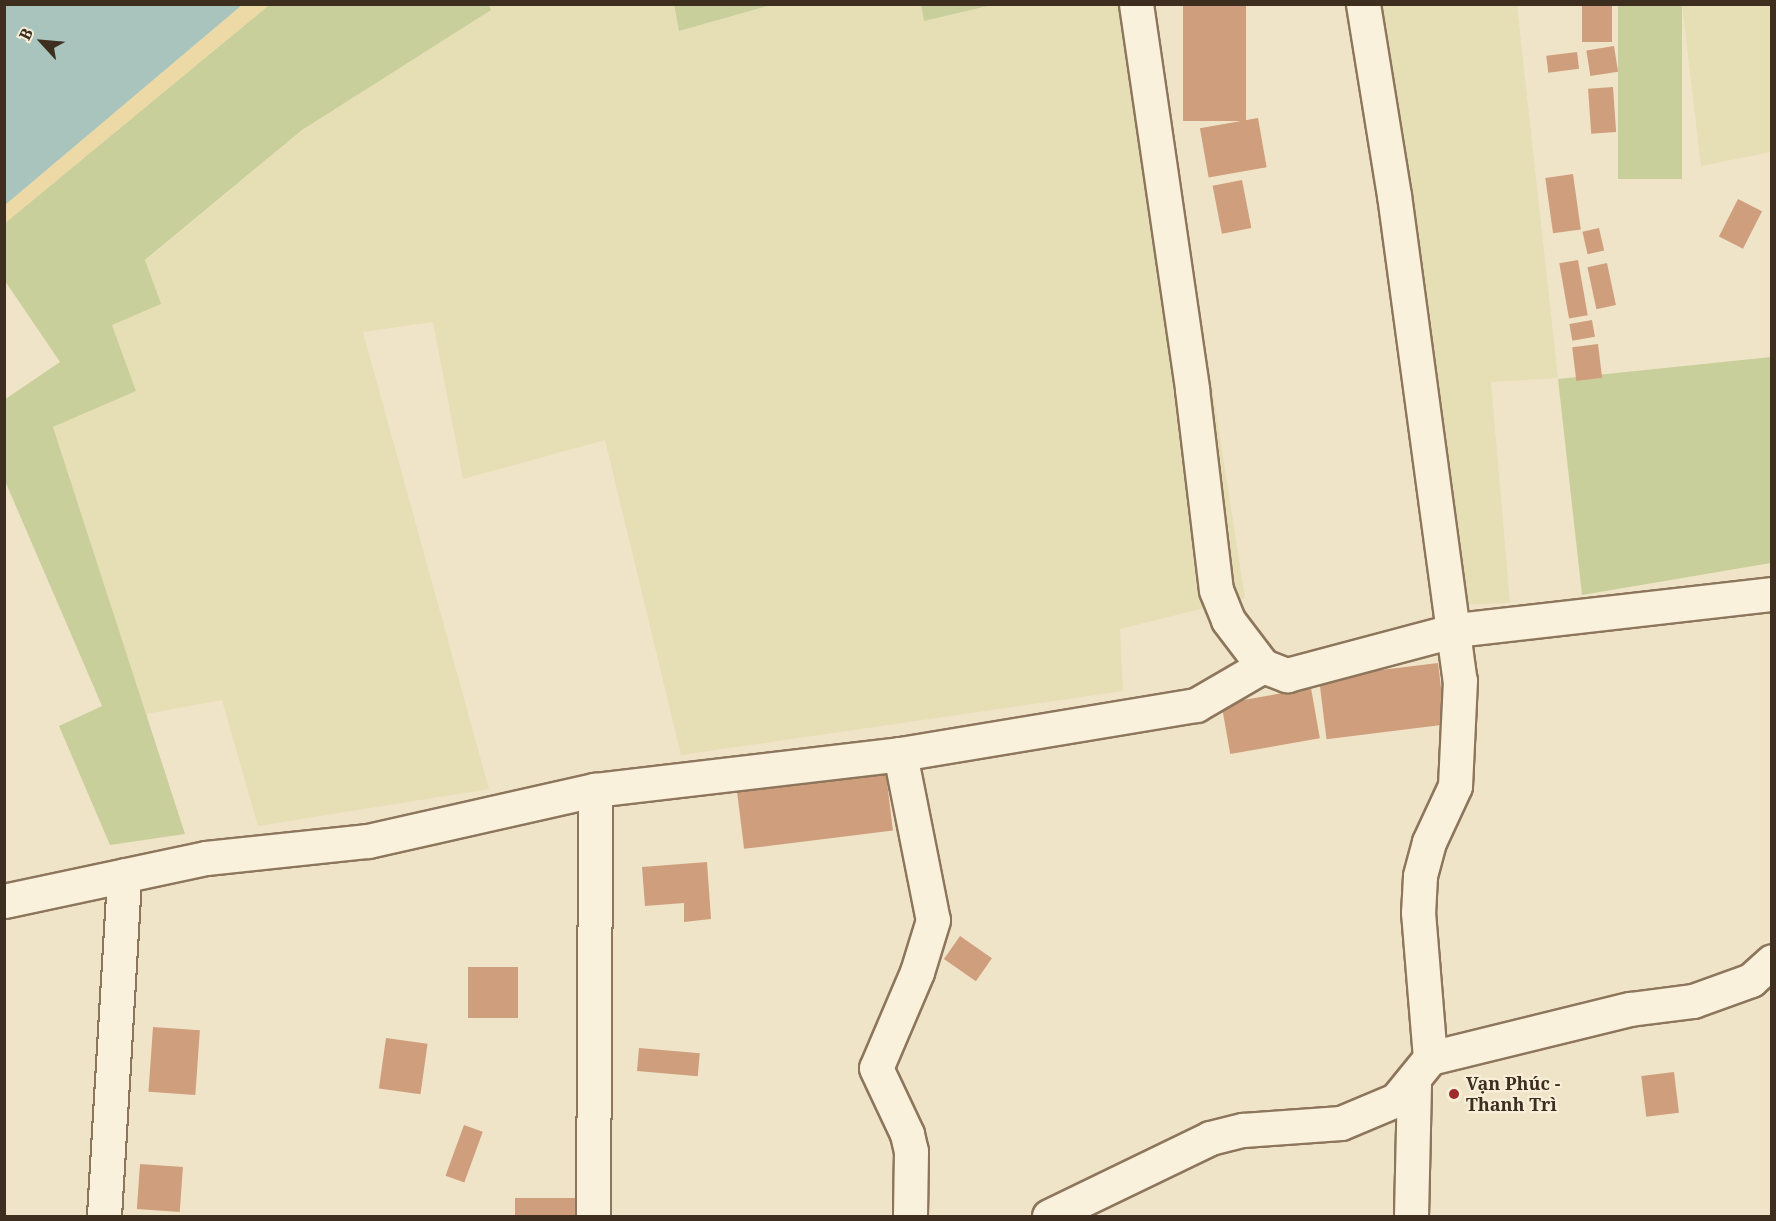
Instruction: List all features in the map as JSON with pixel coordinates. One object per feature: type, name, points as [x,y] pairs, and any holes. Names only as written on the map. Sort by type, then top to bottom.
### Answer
[{"type":"street","points":[[1136,4],[1192,389],[1216,590],[1228,620],[1263,666],[1287,675],[1316,670],[1456,630],[1772,594]]},
{"type":"street","points":[[1363,4],[1456,630],[1460,680],[1455,786],[1429,842],[1419,903],[1422,1069],[1411,1216]]},
{"type":"street","points":[[4,901],[206,858],[368,841],[595,790],[900,754],[1196,705],[1263,666]]},
{"type":"street","points":[[900,754],[933,920],[917,972],[876,1068],[909,1143],[910,1216]]},
{"type":"street","points":[[593,1216],[595,790]]},
{"type":"street","points":[[104,1216],[124,876]]},
{"type":"street","points":[[1049,1216],[1210,1138],[1244,1130],[1341,1123],[1396,1100],[1422,1069],[1461,1048],[1630,1009],[1693,1001],[1751,980],[1772,961]]},
{"type":"shaded area","points":[[489,5],[674,5],[679,31],[771,5],[921,5],[924,21],[992,5],[1153,5],[1245,598],[1120,629],[1123,691],[681,755],[605,440],[463,479],[433,322],[363,332],[489,789],[258,826],[222,700],[146,714],[53,427],[136,391],[112,325],[145,261],[302,130],[490,10]]},
{"type":"shaded area","points":[[1370,5],[1517,5],[1558,378],[1491,382],[1510,603],[1450,605]]},
{"type":"shaded area","points":[[1682,5],[1771,5],[1771,152],[1701,166]]},
{"type":"green space","points":[[674,4],[771,4],[771,5],[679,31]]},
{"type":"green space","points":[[921,4],[992,4],[992,5],[924,21]]},
{"type":"green space","points":[[269,5],[489,5],[491,10],[302,130],[145,260],[161,304],[112,325],[136,391],[53,427],[185,834],[110,845],[59,726],[102,706],[5,481],[4,400],[60,362],[5,281],[5,223]]},
{"type":"green space","points":[[1618,5],[1682,5],[1682,179],[1618,179]]},
{"type":"green space","points":[[1771,357],[1771,563],[1582,595],[1558,379]]},
{"type":"sand","points":[[242,5],[269,5],[5,223],[5,205]]},
{"type":"water","points":[[5,4],[242,4],[242,5],[5,205]]},
{"type":"building","points":[[1183,4],[1246,4],[1246,121],[1183,121]]},
{"type":"building","points":[[1582,4],[1612,4],[1612,42],[1582,42]]},
{"type":"building","points":[[1614,46],[1618,72],[1590,76],[1586,50]]},
{"type":"building","points":[[1577,52],[1579,69],[1548,73],[1546,56]]},
{"type":"building","points":[[1613,87],[1616,132],[1591,134],[1588,89]]},
{"type":"building","points":[[1258,118],[1267,167],[1209,177],[1200,128]]},
{"type":"building","points":[[1573,174],[1581,229],[1553,233],[1545,178]]},
{"type":"building","points":[[1242,180],[1251,228],[1222,234],[1213,186]]},
{"type":"building","points":[[1738,199],[1762,211],[1743,249],[1719,236]]},
{"type":"building","points":[[1599,228],[1604,250],[1588,254],[1582,232]]},
{"type":"building","points":[[1578,260],[1588,315],[1569,318],[1559,263]]},
{"type":"building","points":[[1607,263],[1616,305],[1596,309],[1587,267]]},
{"type":"building","points":[[1592,320],[1595,337],[1572,341],[1569,324]]},
{"type":"building","points":[[1598,344],[1602,378],[1576,381],[1572,347]]},
{"type":"building","points":[[1438,663],[1446,725],[1326,739],[1319,678]]},
{"type":"building","points":[[1311,688],[1320,738],[1230,754],[1221,704]]},
{"type":"building","points":[[886,774],[893,831],[744,849],[737,792]]},
{"type":"building","points":[[707,862],[711,919],[684,922],[684,903],[645,906],[642,867]]},
{"type":"building","points":[[960,936],[992,958],[976,981],[944,959]]},
{"type":"building","points":[[468,967],[518,967],[518,1018],[468,1018]]},
{"type":"building","points":[[153,1027],[200,1030],[195,1095],[148,1092]]},
{"type":"building","points":[[386,1038],[428,1044],[420,1094],[379,1089]]},
{"type":"building","points":[[639,1048],[700,1053],[698,1076],[637,1071]]},
{"type":"building","points":[[1674,1072],[1679,1113],[1646,1117],[1641,1076]]},
{"type":"building","points":[[464,1125],[483,1132],[464,1183],[446,1176]]},
{"type":"building","points":[[140,1164],[183,1167],[180,1212],[137,1209]]},
{"type":"building","points":[[515,1198],[583,1198],[583,1216],[515,1216]]},
{"type":"place","name":"Vạn Phúc - Thanh Trì","points":[[1454,1094]]}]
